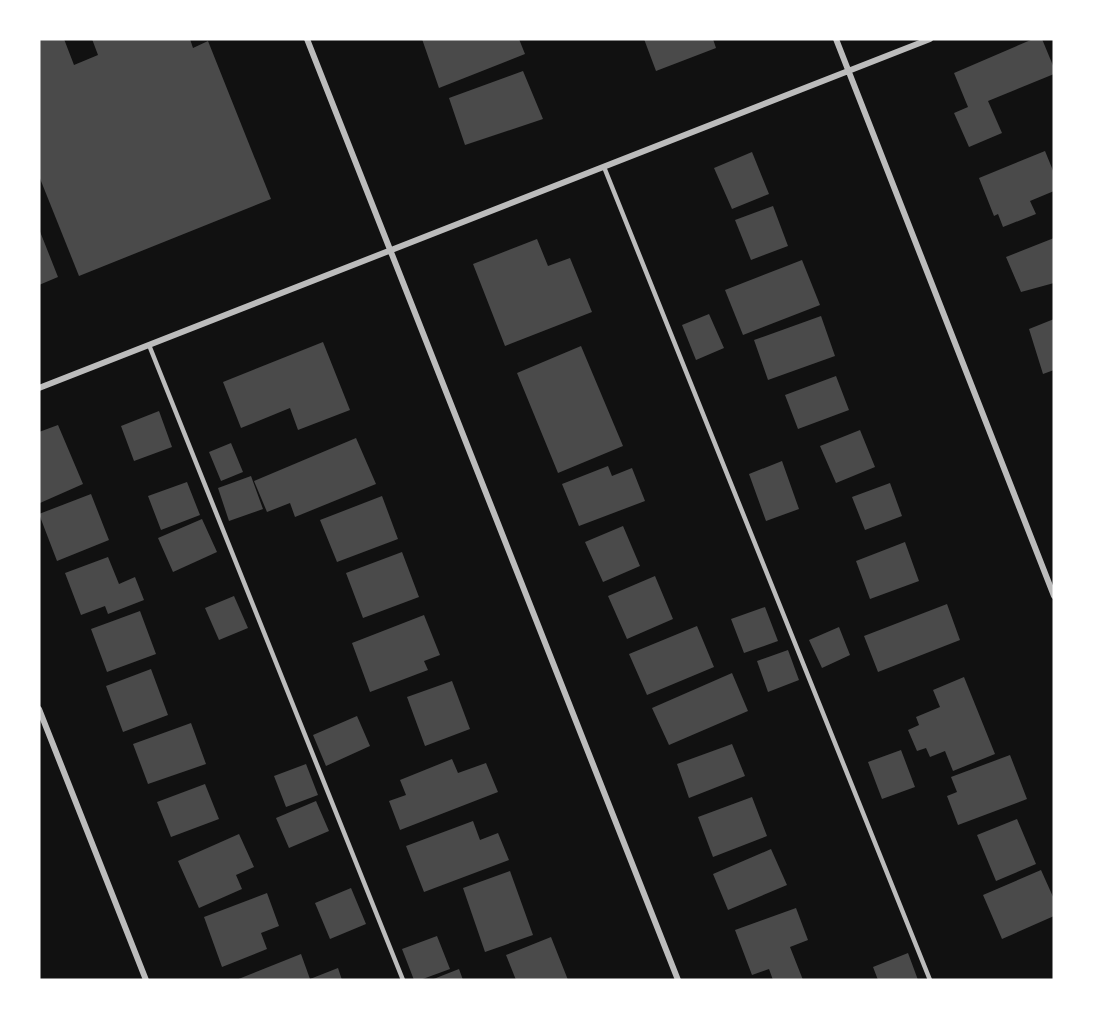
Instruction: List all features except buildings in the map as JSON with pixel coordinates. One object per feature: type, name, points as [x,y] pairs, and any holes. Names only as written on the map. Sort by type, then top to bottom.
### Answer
[{"type":"street","points":[[307,39],[678,980]]},
{"type":"street","points":[[836,39],[1054,596]]},
{"type":"street","points":[[39,388],[930,39]]},
{"type":"street","points":[[39,709],[146,980]]},
{"type":"lane","points":[[604,167],[930,980]]},
{"type":"lane","points":[[149,345],[403,980]]}]
